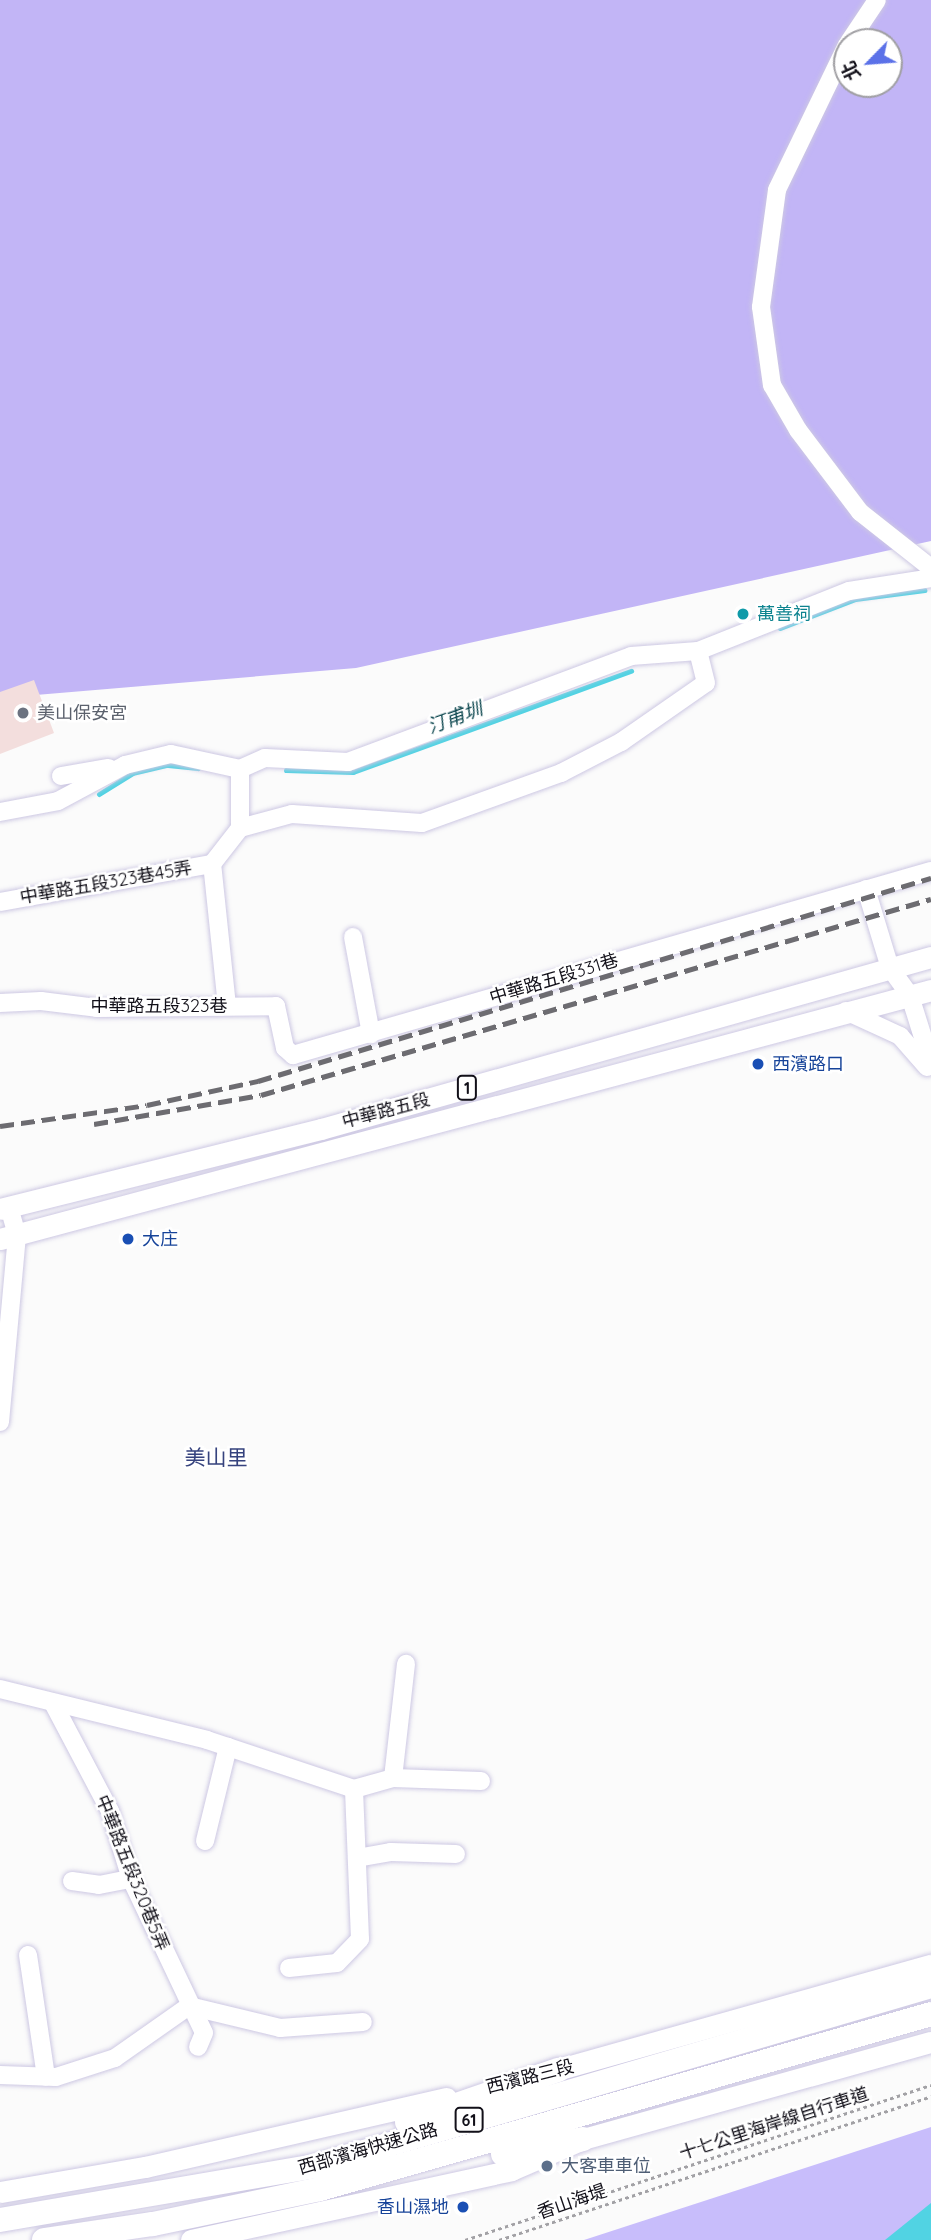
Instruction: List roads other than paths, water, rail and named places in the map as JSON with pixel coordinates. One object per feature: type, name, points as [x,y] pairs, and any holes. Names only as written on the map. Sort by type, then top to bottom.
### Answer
[{"type":"highway","name":"西部濱海快速公路","points":[[0,2220],[316,2166],[931,1986]]},
{"type":"highway","name":"西部濱海快速公路","points":[[44,2240],[153,2224],[320,2189],[931,2014]]},
{"type":"highway","points":[[181,2191],[314,2154],[558,2070]]},
{"type":"highway","points":[[320,2189],[583,2139]]},
{"type":"main road","name":"中華路五段","points":[[5,1208],[569,1060],[931,957]]},
{"type":"main road","name":"中華路五段","points":[[9,1237],[579,1088],[846,1011],[931,990]]},
{"type":"main road","name":"西濱路三段","points":[[0,2192],[312,2132],[558,2070],[931,1965]]},
{"type":"main road","points":[[191,2240],[512,2170],[583,2139],[931,2042]]},
{"type":"street","points":[[859,28],[877,0]]},
{"type":"street","points":[[833,75],[777,190],[761,307],[772,384],[798,430],[860,512],[931,568]]},
{"type":"street","points":[[61,776],[171,754],[240,769],[265,758],[348,762],[631,656],[698,652],[849,591],[931,578]]},
{"type":"street","points":[[226,1006],[212,864],[240,828],[292,814],[422,823],[561,773],[621,742],[706,683],[698,652]]},
{"type":"street","points":[[0,812],[58,801],[125,765]]},
{"type":"street","points":[[240,769],[240,828]]},
{"type":"street","name":"中華路五段323巷45弄","points":[[0,902],[212,864]]},
{"type":"street","name":"中華路五段331巷","points":[[276,1006],[285,1048],[293,1055],[931,871]]},
{"type":"street","points":[[866,889],[890,968],[910,996],[931,1063]]},
{"type":"street","points":[[353,937],[371,1034]]},
{"type":"street","name":"中華路五段323巷","points":[[0,1003],[41,1001],[97,1008],[276,1006]]},
{"type":"street","points":[[846,1011],[900,1036],[916,1050],[931,1073]]},
{"type":"street","points":[[569,1060],[579,1088]]},
{"type":"street","points":[[0,1422],[9,1237],[5,1208]]},
{"type":"street","points":[[393,1778],[406,1664]]},
{"type":"street","points":[[0,1689],[228,1747],[354,1789],[393,1778],[481,1781]]},
{"type":"street","name":"中華路五段320巷5弄","points":[[53,1703],[110,1811],[131,1879],[189,2006],[204,2032],[198,2047]]},
{"type":"street","points":[[205,1841],[228,1747]]},
{"type":"street","points":[[289,1968],[337,1964],[360,1939],[354,1789]]},
{"type":"street","points":[[357,1858],[391,1852],[456,1854]]},
{"type":"street","points":[[72,1881],[99,1885],[131,1879]]},
{"type":"street","points":[[28,1955],[46,2077]]},
{"type":"street","points":[[0,2075],[46,2077],[115,2058],[189,2006],[280,2028],[363,2022]]},
{"type":"water","points":[[931,2203],[931,2240],[885,2240]]},
{"type":"waterway","name":"汀甫圳","points":[[780,628],[855,599],[924,590]]},
{"type":"waterway","name":"汀甫圳","points":[[286,770],[353,772],[631,671]]},
{"type":"waterway","name":"汀甫圳","points":[[99,794],[132,773],[168,765],[198,768]]},
{"type":"railway","points":[[0,1126],[147,1105],[258,1081],[931,878]]},
{"type":"railway","points":[[94,1124],[261,1095],[931,899]]},
{"type":"place","name":"萬善祠","points":[[743,614]]},
{"type":"place","name":"美山保安宮","points":[[23,713]]},
{"type":"place","name":"西濱路口","points":[[758,1064]]},
{"type":"place","name":"大庄","points":[[128,1239]]},
{"type":"place","name":"大客車車位","points":[[547,2166]]},
{"type":"place","name":"香山濕地","points":[[463,2207]]},
{"type":"district","name":"美山里","points":[[216,1457]]}]
